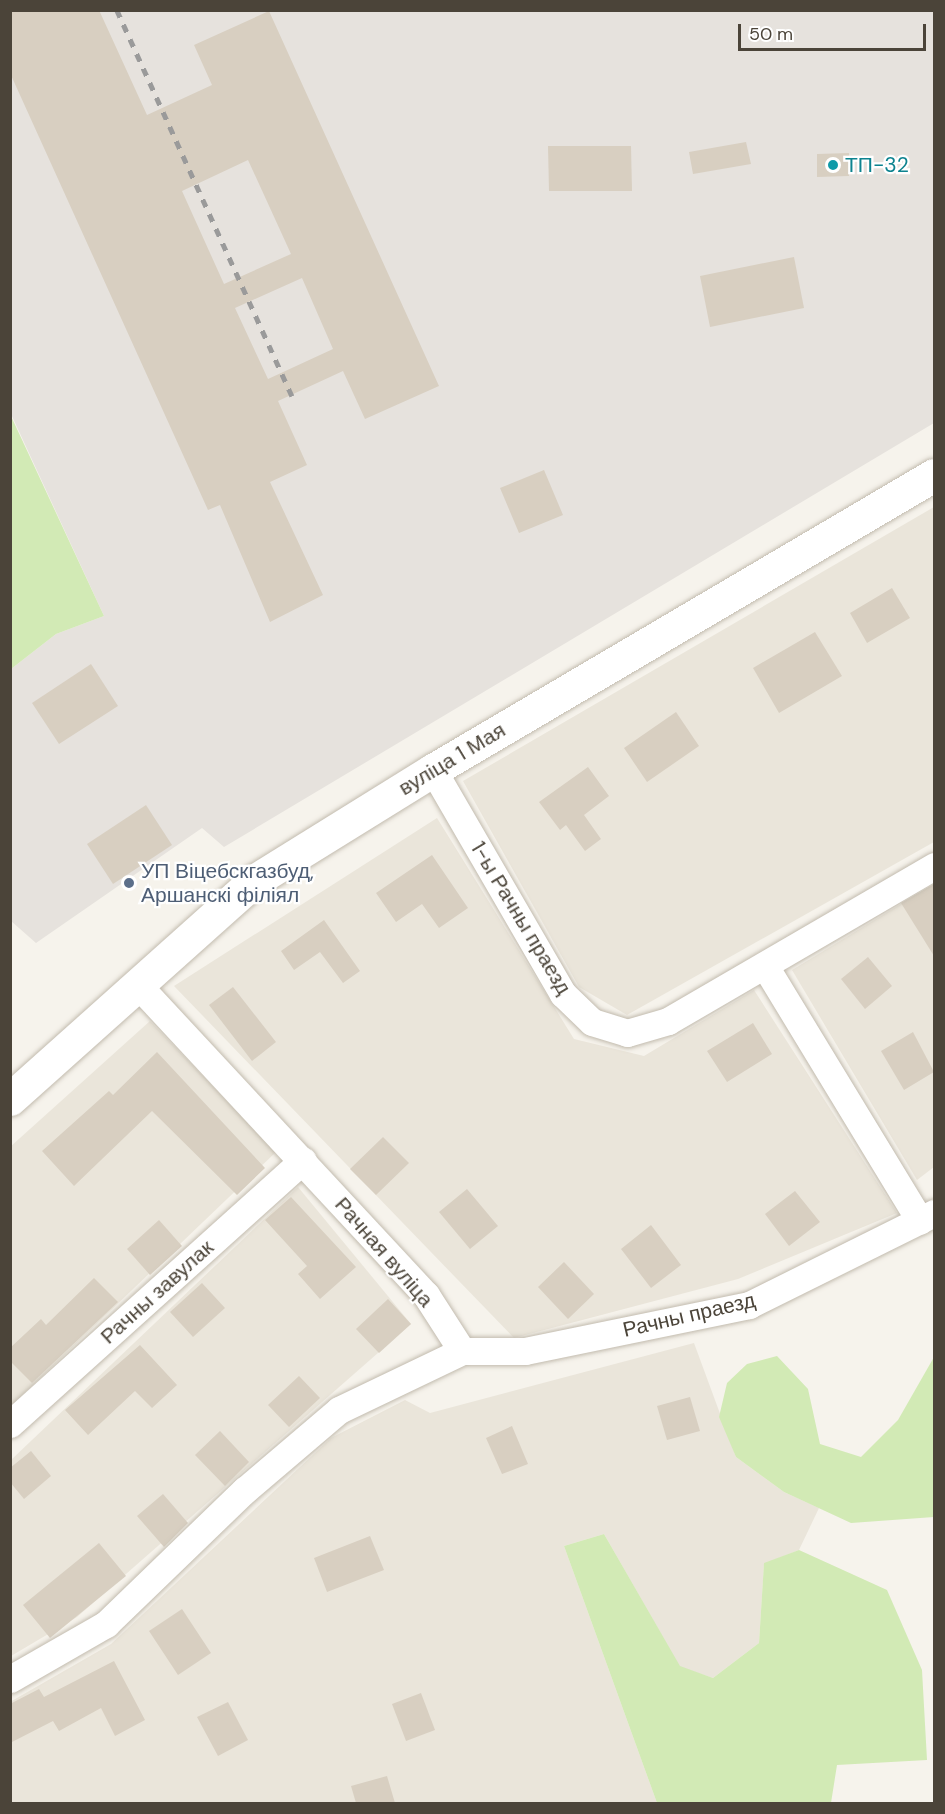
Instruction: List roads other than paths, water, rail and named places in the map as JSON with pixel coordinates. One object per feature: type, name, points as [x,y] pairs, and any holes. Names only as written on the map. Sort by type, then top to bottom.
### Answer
[{"type":"street","name":"вуліца 1 Мая","points":[[10,1099],[254,881],[433,770],[934,475]]},
{"type":"street","name":"1-ы Рачны праезд","points":[[433,770],[563,994],[592,1022],[627,1033],[668,1021],[934,866]]},
{"type":"street","points":[[765,966],[927,1217]]},
{"type":"street","name":"Рачная вуліца","points":[[137,984],[426,1295],[462,1351]]},
{"type":"street","name":"Рачны завулак","points":[[10,1424],[303,1160]]},
{"type":"street","name":"Рачны праезд","points":[[462,1351],[525,1351],[749,1305],[927,1217]]},
{"type":"street","points":[[10,1679],[106,1624],[245,1490],[339,1410],[462,1351]]},
{"type":"railway","points":[[117,10],[292,396]]},
{"type":"place","name":"ТП-32","points":[[833,165]]},
{"type":"place","name":"УП Віцебскгазбуд, Аршанскі філіял","points":[[129,883]]}]
